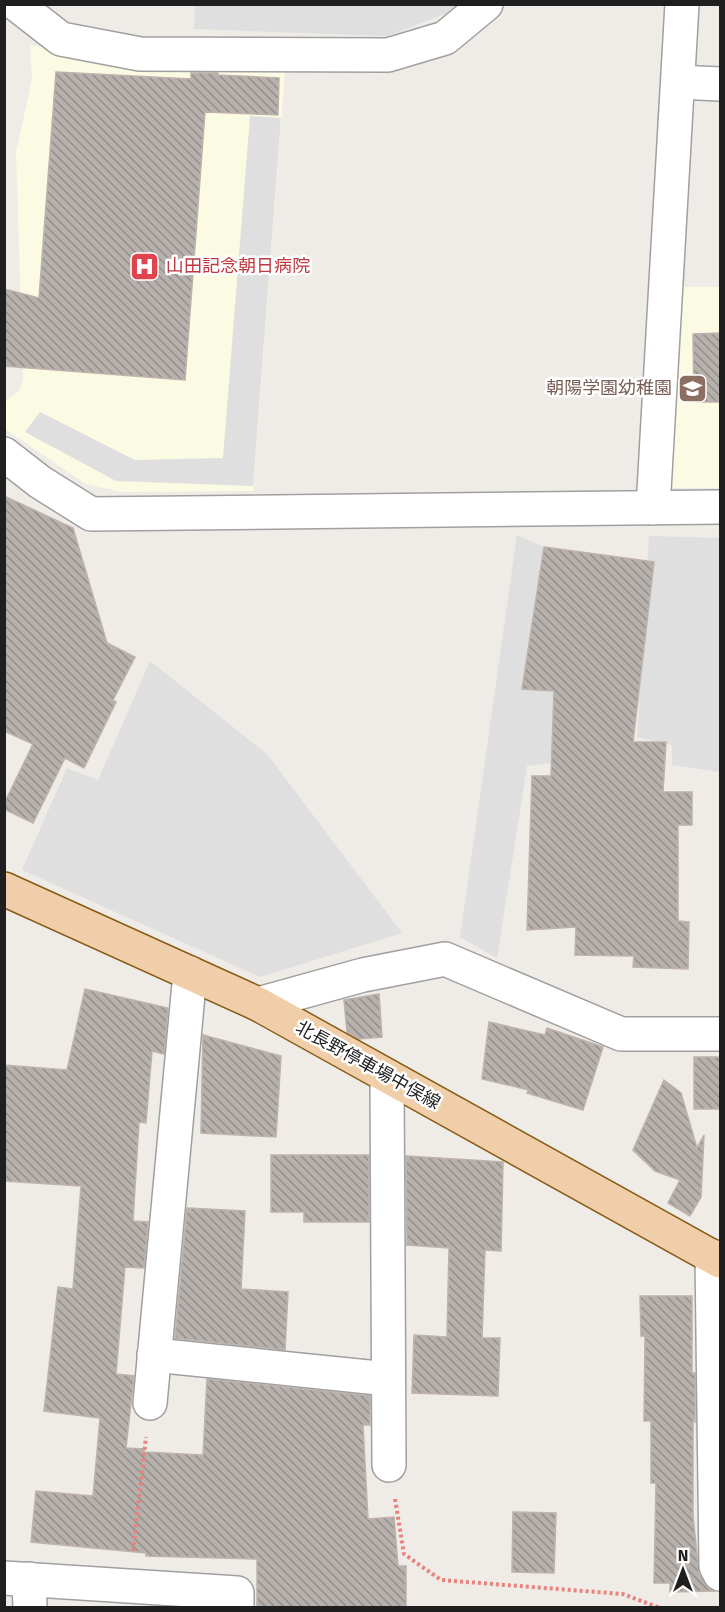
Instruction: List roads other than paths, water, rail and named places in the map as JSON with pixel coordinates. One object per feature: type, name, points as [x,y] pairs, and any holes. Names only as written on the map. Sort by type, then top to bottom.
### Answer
[{"type":"main road","name":"北長野停車場中俣線","points":[[4,889],[258,1004],[716,1259]]},
{"type":"street","points":[[16,4],[61,39],[140,54],[377,55],[388,55],[445,38],[486,4]]},
{"type":"street","points":[[653,508],[682,4]]},
{"type":"street","points":[[678,82],[720,84]]},
{"type":"street","points":[[4,454],[40,482],[91,514],[720,507]]},
{"type":"street","points":[[258,1004],[363,975],[445,959],[621,1034],[720,1034]]},
{"type":"street","points":[[150,1403],[190,973]]},
{"type":"street","points":[[387,1076],[389,1465]]},
{"type":"street","points":[[716,1259],[716,1566],[720,1574]]},
{"type":"street","points":[[154,1355],[388,1379]]},
{"type":"street","points":[[21,1588],[129,1586],[237,1593],[237,1608]]},
{"type":"place","name":"山田記念朝日病院","points":[[145,266]]},
{"type":"place","name":"朝陽学園幼稚園","points":[[693,388]]}]
